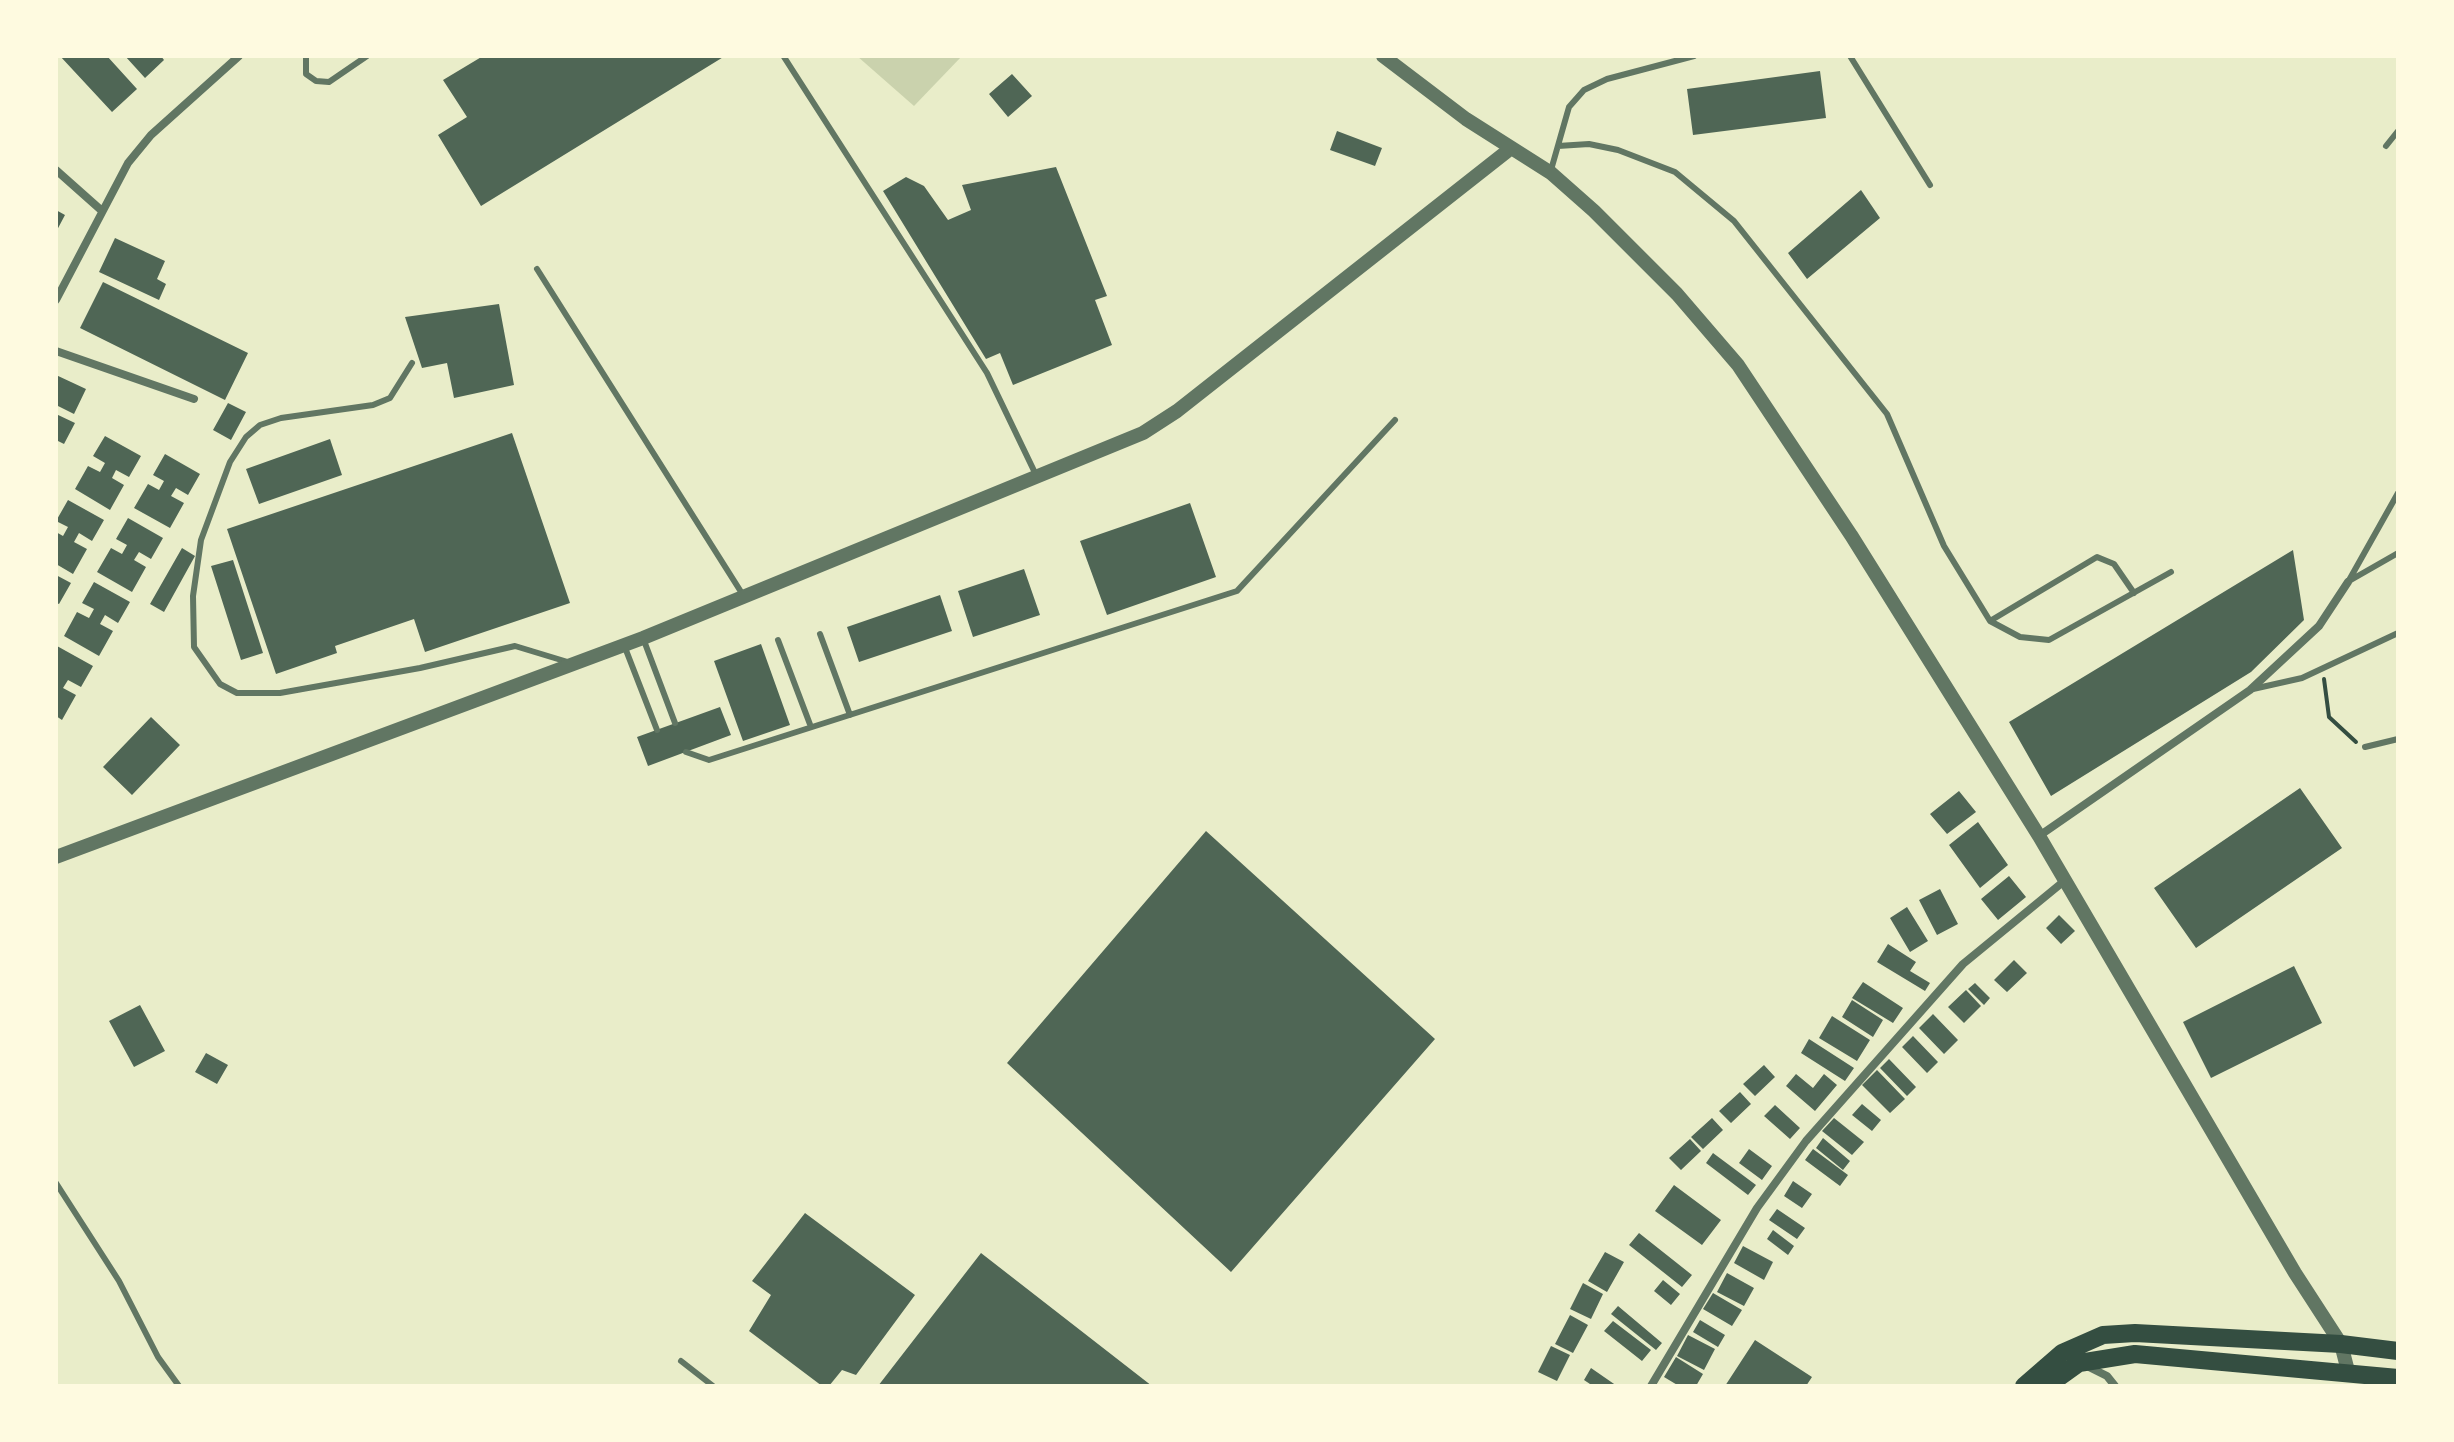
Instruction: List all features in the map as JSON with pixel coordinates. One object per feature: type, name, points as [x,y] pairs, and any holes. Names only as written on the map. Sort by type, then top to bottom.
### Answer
[{"type":"main road","points":[[2024,1386],[2062,1353],[2103,1335],[2135,1333],[2341,1344],[2398,1351]]},
{"type":"main road","points":[[2047,1386],[2079,1363],[2111,1355],[2135,1354],[2398,1378]]},
{"type":"street","points":[[56,300],[128,163],[151,135],[239,56]]},
{"type":"street","points":[[1383,56],[1510,149],[1551,173],[1668,285],[1738,365],[1851,535],[2039,836],[2063,882],[2341,1344],[2349,1375]]},
{"type":"street","points":[[56,857],[643,638],[1143,433],[1177,411],[1510,149]]},
{"type":"street","points":[[56,170],[101,210]]},
{"type":"street","points":[[56,351],[194,399]]},
{"type":"street","points":[[2039,836],[2250,690],[2319,626],[2348,582]]},
{"type":"street","points":[[1651,1386],[1757,1208],[1806,1141],[1963,964],[2063,882]]},
{"type":"street","points":[[2107,1376],[2111,1355]]},
{"type":"street","points":[[2079,1363],[2107,1376],[2115,1386]]},
{"type":"lane","points":[[306,56],[306,74],[316,81],[329,82],[367,56]]},
{"type":"lane","points":[[1551,173],[1569,107],[1584,90],[1607,79],[1694,56]]},
{"type":"lane","points":[[1850,56],[1930,185]]},
{"type":"lane","points":[[784,57],[987,373],[1037,477]]},
{"type":"lane","points":[[2386,146],[2398,131]]},
{"type":"lane","points":[[1558,146],[1589,144],[1618,150],[1675,172],[1734,221],[1887,414],[1944,546],[1990,621],[2020,637],[2049,640],[2171,572]]},
{"type":"lane","points":[[537,269],[745,598]]},
{"type":"lane","points":[[412,363],[400,386],[381,401],[281,418],[260,425],[246,437],[230,462],[201,540],[193,596],[194,647],[220,684],[237,693],[280,693],[420,668],[515,646],[534,649],[574,664]]},
{"type":"lane","points":[[686,752],[709,760],[1237,591],[1395,420]]},
{"type":"lane","points":[[2348,582],[2398,493]]},
{"type":"lane","points":[[2348,582],[2398,553]]},
{"type":"lane","points":[[1990,621],[2097,557],[2114,564],[2134,593]]},
{"type":"lane","points":[[2250,690],[2323,669],[2398,633]]},
{"type":"lane","points":[[820,634],[850,715]]},
{"type":"lane","points":[[643,638],[675,723]]},
{"type":"lane","points":[[778,640],[811,727]]},
{"type":"lane","points":[[624,645],[657,730]]},
{"type":"lane","points":[[2365,747],[2398,739]]},
{"type":"lane","points":[[56,1183],[119,1281],[158,1357],[179,1386]]},
{"type":"lane","points":[[681,1361],[713,1386]]},
{"type":"path","points":[[2323,669],[2329,717],[2365,747]]},
{"type":"green space","points":[[857,56],[962,56],[914,106]]},
{"type":"building","points":[[60,56],[107,56],[137,89],[112,112]]},
{"type":"building","points":[[125,56],[161,56],[164,60],[145,78]]},
{"type":"building","points":[[483,56],[725,56],[481,206],[438,135],[467,117],[443,80]]},
{"type":"building","points":[[1820,71],[1826,118],[1693,135],[1687,89]]},
{"type":"building","points":[[1012,74],[1032,96],[1008,117],[989,94]]},
{"type":"building","points":[[1337,131],[1382,148],[1375,166],[1330,150]]},
{"type":"building","points":[[1056,167],[1107,296],[1095,300],[1112,345],[1013,385],[1000,353],[986,359],[883,191],[906,177],[924,186],[948,220],[971,210],[962,185]]},
{"type":"building","points":[[1861,190],[1880,218],[1807,279],[1788,253]]},
{"type":"building","points":[[56,210],[65,215],[56,232]]},
{"type":"building","points":[[115,238],[165,261],[157,279],[166,284],[159,300],[99,272]]},
{"type":"building","points":[[103,282],[248,353],[225,400],[80,328]]},
{"type":"building","points":[[499,304],[514,385],[454,398],[447,363],[422,368],[405,317]]},
{"type":"building","points":[[56,375],[86,389],[74,414],[56,405]]},
{"type":"building","points":[[228,403],[246,412],[231,440],[213,430]]},
{"type":"building","points":[[56,414],[75,423],[64,444],[56,440]]},
{"type":"building","points":[[512,433],[570,603],[425,652],[414,619],[335,646],[337,653],[276,674],[227,529]]},
{"type":"building","points":[[105,436],[141,456],[129,477],[116,470],[112,478],[124,485],[110,510],[75,489],[88,466],[100,472],[105,463],[93,456]]},
{"type":"building","points":[[330,439],[342,475],[259,504],[246,469]]},
{"type":"building","points":[[165,454],[200,474],[188,495],[176,488],[171,496],[184,503],[170,528],[134,508],[148,484],[159,490],[164,481],[153,475]]},
{"type":"building","points":[[68,500],[104,520],[92,541],[79,533],[74,542],[87,549],[73,574],[56,564],[56,532],[63,536],[68,527],[56,521]]},
{"type":"building","points":[[1190,503],[1216,577],[1107,615],[1080,541]]},
{"type":"building","points":[[128,518],[163,538],[151,559],[139,552],[134,560],[146,567],[132,592],[97,572],[111,548],[122,554],[127,545],[116,539]]},
{"type":"building","points":[[182,548],[195,556],[164,612],[150,604]]},
{"type":"building","points":[[2293,550],[2304,620],[2251,672],[2051,796],[2009,722]]},
{"type":"building","points":[[233,560],[263,653],[241,660],[211,566]]},
{"type":"building","points":[[1024,569],[1040,615],[973,637],[958,591]]},
{"type":"building","points":[[56,575],[71,583],[59,604],[56,603]]},
{"type":"building","points":[[94,582],[130,602],[118,623],[105,615],[100,624],[113,631],[99,656],[64,636],[77,612],[89,618],[94,609],[82,603]]},
{"type":"building","points":[[940,595],[952,631],[859,662],[847,627]]},
{"type":"building","points":[[761,644],[790,725],[743,741],[714,661]]},
{"type":"building","points":[[57,646],[93,666],[81,687],[68,680],[63,688],[76,695],[62,720],[56,716]]},
{"type":"building","points":[[720,707],[731,735],[648,766],[637,737]]},
{"type":"building","points":[[151,717],[180,745],[132,795],[103,767]]},
{"type":"building","points":[[2300,788],[2342,848],[2196,948],[2154,888]]},
{"type":"building","points":[[1959,791],[1976,812],[1947,834],[1930,814]]},
{"type":"building","points":[[1978,822],[2008,865],[1980,888],[1949,845]]},
{"type":"building","points":[[1206,831],[1435,1039],[1231,1272],[1007,1063]]},
{"type":"building","points":[[2009,876],[2026,897],[1998,920],[1981,899]]},
{"type":"building","points":[[1940,889],[1958,924],[1937,935],[1919,900]]},
{"type":"building","points":[[1907,907],[1928,941],[1910,952],[1890,918]]},
{"type":"building","points":[[2059,915],[2075,931],[2061,944],[2046,928]]},
{"type":"building","points":[[1888,944],[1916,962],[1910,971],[1930,983],[1925,991],[1877,962]]},
{"type":"building","points":[[2014,960],[2027,973],[2007,992],[1994,980]]},
{"type":"building","points":[[2294,966],[2322,1023],[2211,1078],[2183,1022]]},
{"type":"building","points":[[1863,982],[1903,1008],[1893,1023],[1852,998]]},
{"type":"building","points":[[1975,983],[1990,998],[1984,1005],[1968,989]]},
{"type":"building","points":[[1966,990],[1981,1006],[1964,1023],[1948,1007]]},
{"type":"building","points":[[1852,1000],[1883,1020],[1873,1037],[1842,1017]]},
{"type":"building","points":[[140,1005],[165,1051],[134,1067],[109,1021]]},
{"type":"building","points":[[1933,1014],[1958,1040],[1944,1054],[1919,1028]]},
{"type":"building","points":[[1832,1016],[1870,1040],[1857,1061],[1819,1038]]},
{"type":"building","points":[[1913,1036],[1938,1062],[1927,1073],[1902,1047]]},
{"type":"building","points":[[1809,1039],[1854,1068],[1845,1081],[1801,1053]]},
{"type":"building","points":[[206,1053],[228,1065],[217,1084],[195,1072]]},
{"type":"building","points":[[1889,1059],[1916,1087],[1907,1096],[1880,1068]]},
{"type":"building","points":[[1764,1065],[1775,1077],[1755,1096],[1743,1084]]},
{"type":"building","points":[[1877,1070],[1905,1099],[1890,1113],[1862,1085]]},
{"type":"building","points":[[1796,1074],[1813,1088],[1824,1074],[1837,1085],[1815,1111],[1786,1086]]},
{"type":"building","points":[[1740,1092],[1751,1104],[1731,1123],[1719,1111]]},
{"type":"building","points":[[1862,1104],[1881,1120],[1872,1131],[1852,1115]]},
{"type":"building","points":[[1775,1105],[1800,1128],[1790,1139],[1764,1116]]},
{"type":"building","points":[[1712,1118],[1723,1130],[1703,1149],[1691,1137]]},
{"type":"building","points":[[1834,1118],[1864,1142],[1852,1155],[1822,1131]]},
{"type":"building","points":[[1823,1138],[1850,1161],[1843,1170],[1816,1148]]},
{"type":"building","points":[[1690,1139],[1701,1151],[1681,1170],[1669,1158]]},
{"type":"building","points":[[1749,1149],[1772,1166],[1762,1180],[1739,1163]]},
{"type":"building","points":[[1813,1149],[1848,1175],[1840,1186],[1805,1160]]},
{"type":"building","points":[[1713,1153],[1756,1185],[1748,1195],[1706,1163]]},
{"type":"building","points":[[1793,1181],[1812,1194],[1802,1208],[1784,1196]]},
{"type":"building","points":[[1674,1185],[1721,1220],[1702,1245],[1655,1211]]},
{"type":"building","points":[[1777,1209],[1805,1228],[1797,1239],[1769,1220]]},
{"type":"building","points":[[805,1213],[915,1295],[856,1375],[842,1370],[829,1386],[822,1386],[749,1331],[771,1295],[752,1281]]},
{"type":"building","points":[[1773,1230],[1794,1246],[1788,1255],[1767,1239]]},
{"type":"building","points":[[1639,1233],[1692,1275],[1682,1287],[1629,1245]]},
{"type":"building","points":[[1743,1246],[1773,1262],[1764,1280],[1734,1263]]},
{"type":"building","points":[[1605,1252],[1624,1262],[1607,1292],[1588,1281]]},
{"type":"building","points":[[981,1253],[1152,1386],[878,1386]]},
{"type":"building","points":[[1727,1273],[1754,1288],[1744,1306],[1717,1292]]},
{"type":"building","points":[[1663,1280],[1680,1294],[1671,1305],[1654,1291]]},
{"type":"building","points":[[1583,1283],[1603,1294],[1591,1319],[1570,1309]]},
{"type":"building","points":[[1713,1293],[1742,1310],[1732,1326],[1703,1309]]},
{"type":"building","points":[[1618,1306],[1662,1343],[1656,1350],[1611,1314]]},
{"type":"building","points":[[1570,1315],[1588,1325],[1573,1353],[1555,1344]]},
{"type":"building","points":[[1700,1320],[1725,1335],[1718,1347],[1693,1332]]},
{"type":"building","points":[[1613,1321],[1651,1350],[1642,1361],[1604,1331]]},
{"type":"building","points":[[1688,1335],[1715,1349],[1704,1370],[1677,1356]]},
{"type":"building","points":[[1755,1340],[1812,1377],[1806,1386],[1725,1386]]},
{"type":"building","points":[[1551,1346],[1570,1355],[1557,1381],[1538,1372]]},
{"type":"building","points":[[1676,1357],[1703,1374],[1696,1386],[1679,1386],[1664,1377]]},
{"type":"building","points":[[1591,1368],[1617,1386],[1593,1386],[1584,1380]]}]
